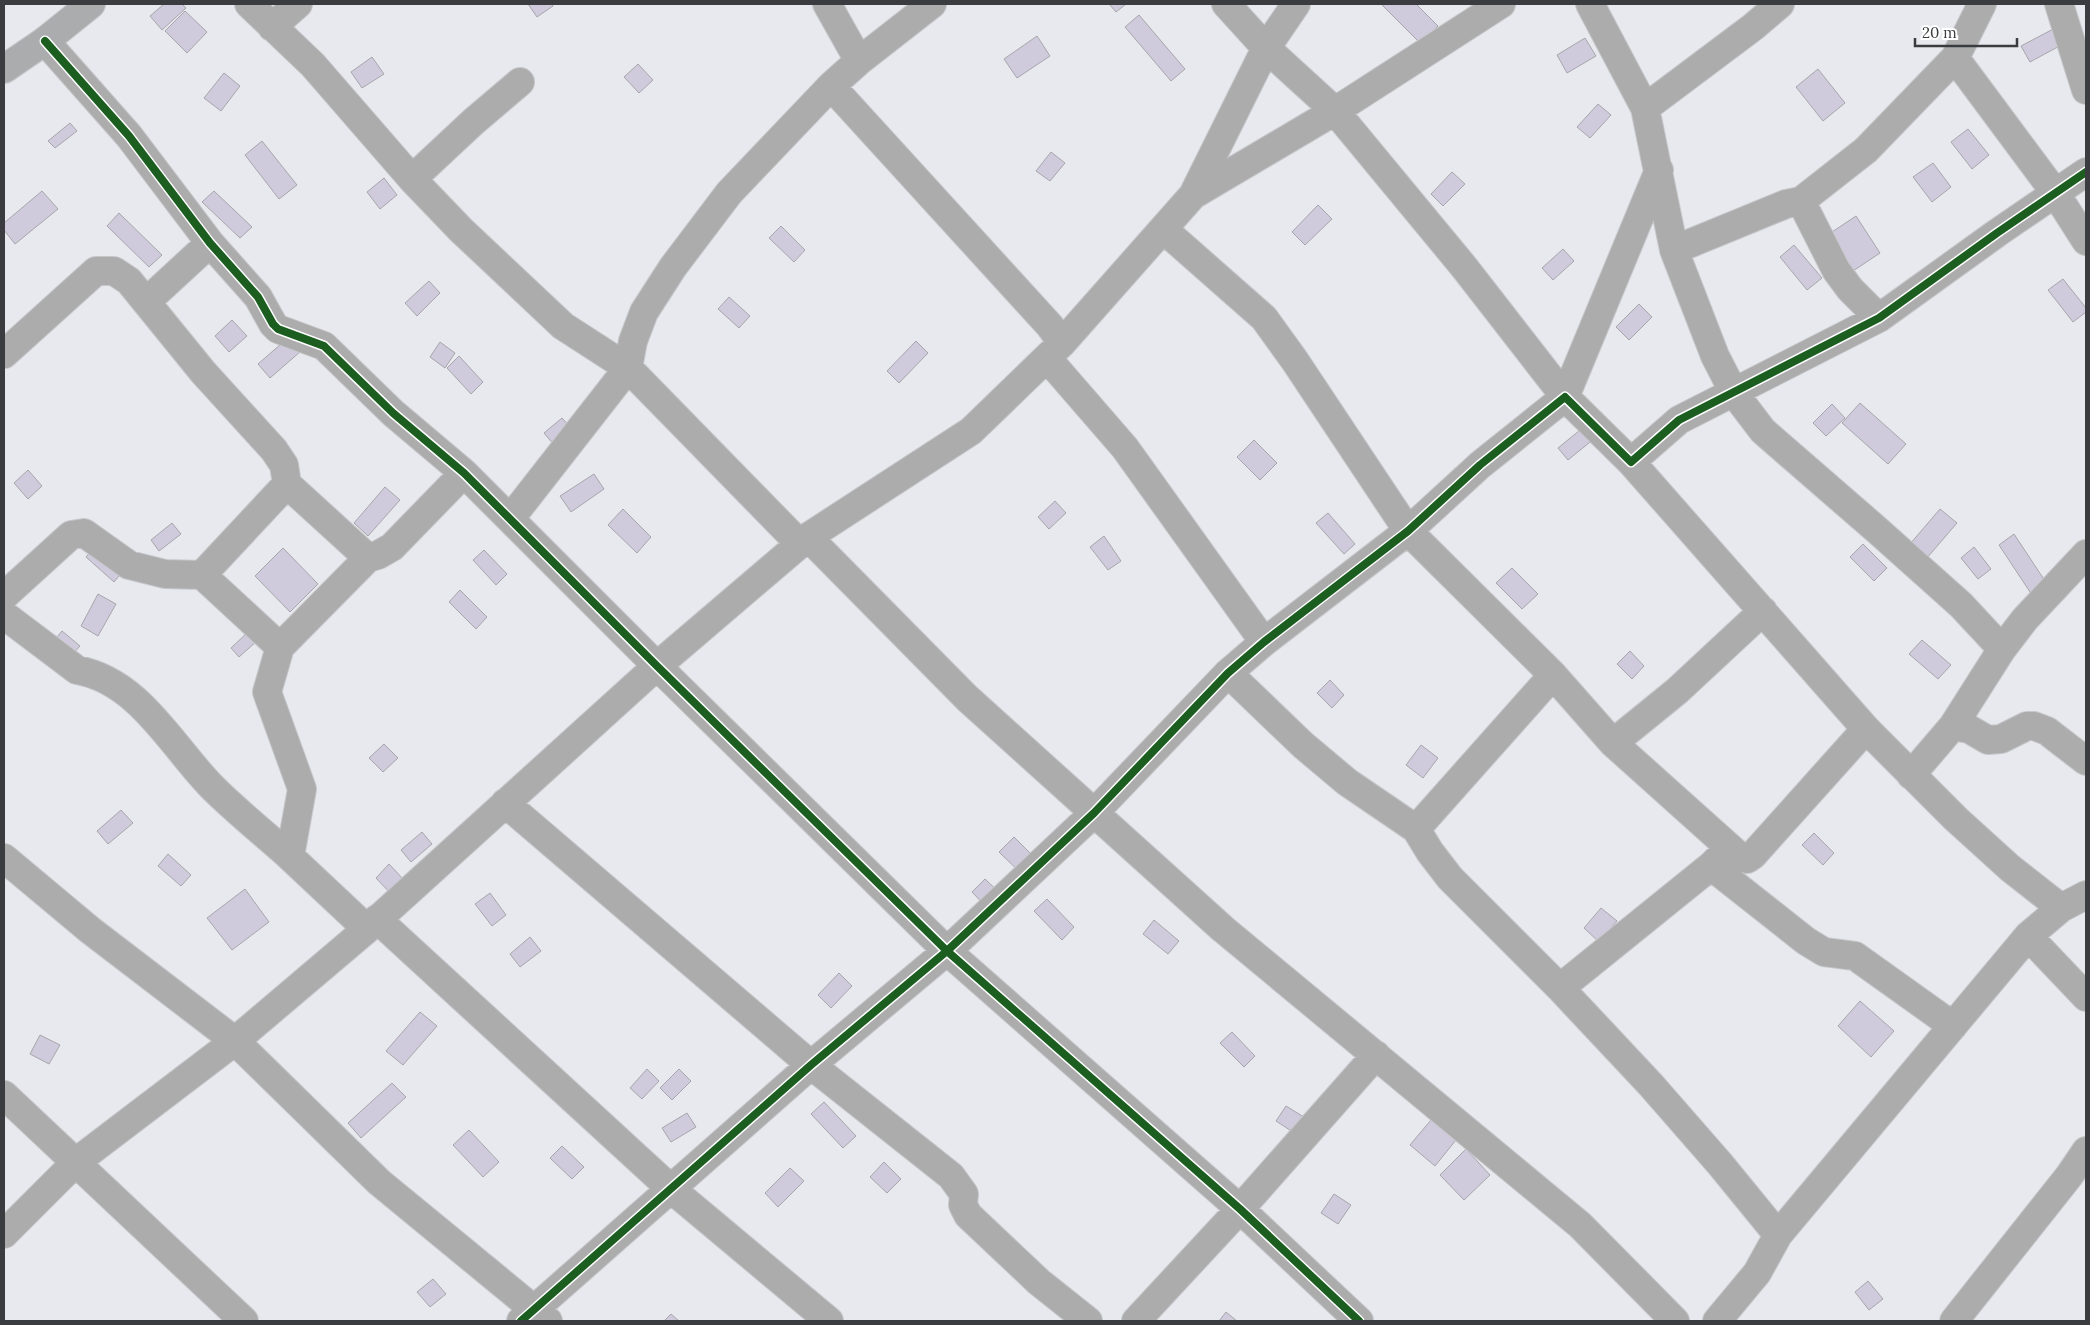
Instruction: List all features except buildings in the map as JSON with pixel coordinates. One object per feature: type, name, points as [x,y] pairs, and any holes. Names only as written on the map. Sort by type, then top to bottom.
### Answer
[{"type":"street","points":[[4,69],[45,41],[91,4]]},
{"type":"street","points":[[248,4],[313,65],[412,179],[461,230],[563,326],[628,368],[804,541],[968,698],[1094,813],[1223,929],[1580,1225],[1675,1321]]},
{"type":"street","points":[[272,27],[298,4]]},
{"type":"street","points":[[827,4],[859,61]]},
{"type":"street","points":[[510,519],[628,368],[633,341],[644,312],[673,267],[729,193],[831,86],[859,61],[932,4]]},
{"type":"street","points":[[1226,4],[1266,48],[1335,111],[1464,267],[1565,397],[1630,462],[1866,729],[1911,775],[2010,868],[2061,908]]},
{"type":"street","points":[[4,1234],[76,1162],[235,1041],[372,924],[657,666],[804,541],[971,431],[1054,350],[1193,195],[1266,48],[1296,4]]},
{"type":"street","points":[[1193,195],[1335,111],[1501,4]]},
{"type":"street","points":[[1590,4],[1645,108],[1674,250],[1715,356],[1734,393],[1763,431],[1961,605],[2002,649]]},
{"type":"street","points":[[1645,108],[1753,27],[1780,4]]},
{"type":"street","points":[[1674,250],[1786,204],[1801,201],[1866,150],[1955,58],[1982,4]]},
{"type":"street","points":[[2059,4],[2086,90]]},
{"type":"street","points":[[45,41],[129,136],[210,242],[258,297],[273,324],[278,329],[324,346],[393,413],[464,473],[947,951],[1240,1209],[1359,1321]]},
{"type":"street","points":[[1955,58],[2056,194],[2086,241]]},
{"type":"street","points":[[412,179],[473,122],[520,82]]},
{"type":"street","points":[[831,86],[1050,326],[1054,350],[1264,642]]},
{"type":"street","points":[[4,858],[90,930],[235,1041],[380,1182],[534,1317],[670,1188],[811,1065],[947,951],[1094,813],[1228,673],[1264,642],[1408,531],[1480,465],[1565,397],[1659,170]]},
{"type":"street","points":[[1630,462],[1679,420],[1878,318],[2086,172]]},
{"type":"street","points":[[1801,201],[1836,270],[1850,289],[1878,318]]},
{"type":"street","points":[[1162,229],[1264,318],[1295,361],[1408,531],[1553,675],[1613,743],[1720,857],[1806,941],[1824,952],[1855,956],[1953,1026]]},
{"type":"street","points":[[146,302],[210,242]]},
{"type":"street","points":[[4,354],[96,271],[114,271],[129,281],[203,372],[274,450],[284,465],[287,484],[368,558]]},
{"type":"street","points":[[290,856],[302,789],[267,692],[280,647],[368,558],[392,547],[464,473]]},
{"type":"street","points":[[202,575],[287,484]]},
{"type":"street","points":[[4,596],[71,535],[84,533],[129,565],[165,574],[202,575],[280,647]]},
{"type":"street","points":[[1911,775],[1953,726],[2002,649],[2025,619],[2086,554]]},
{"type":"street","points":[[1613,743],[1677,692],[1763,611]]},
{"type":"street","points":[[4,615],[76,670],[90,672],[104,678],[131,696],[172,739],[211,786],[290,856],[372,924],[670,1188],[829,1321]]},
{"type":"street","points":[[1228,673],[1303,744],[1347,782],[1416,828],[1430,852],[1450,878],[1560,988],[1670,1107],[1778,1235]]},
{"type":"street","points":[[1416,828],[1553,675]]},
{"type":"street","points":[[1953,726],[1969,729],[1988,740],[2001,739],[2026,726],[2034,726],[2047,731],[2086,761]]},
{"type":"street","points":[[1560,988],[1720,857],[1747,859],[1753,855],[1866,729]]},
{"type":"street","points":[[506,803],[811,1065],[951,1176],[964,1194],[963,1205],[968,1215],[1039,1282],[1088,1321]]},
{"type":"street","points":[[1717,1321],[1758,1272],[1778,1235],[2028,936],[2061,908],[2086,895]]},
{"type":"street","points":[[2028,936],[2086,996]]},
{"type":"street","points":[[1136,1321],[1240,1209],[1376,1055]]},
{"type":"street","points":[[4,1095],[244,1321]]},
{"type":"street","points":[[1955,1320],[2069,1176],[2086,1151]]},
{"type":"cycle path","points":[[45,41],[129,136],[210,243],[258,297],[273,324],[278,329],[324,346],[393,413],[464,473],[947,951],[1240,1209],[1359,1321]]},
{"type":"cycle path","points":[[521,1321],[811,1065],[947,951],[1094,813],[1228,673],[1264,642],[1408,531],[1480,465],[1565,397],[1631,462],[1679,420],[1879,318],[2086,172]]}]
